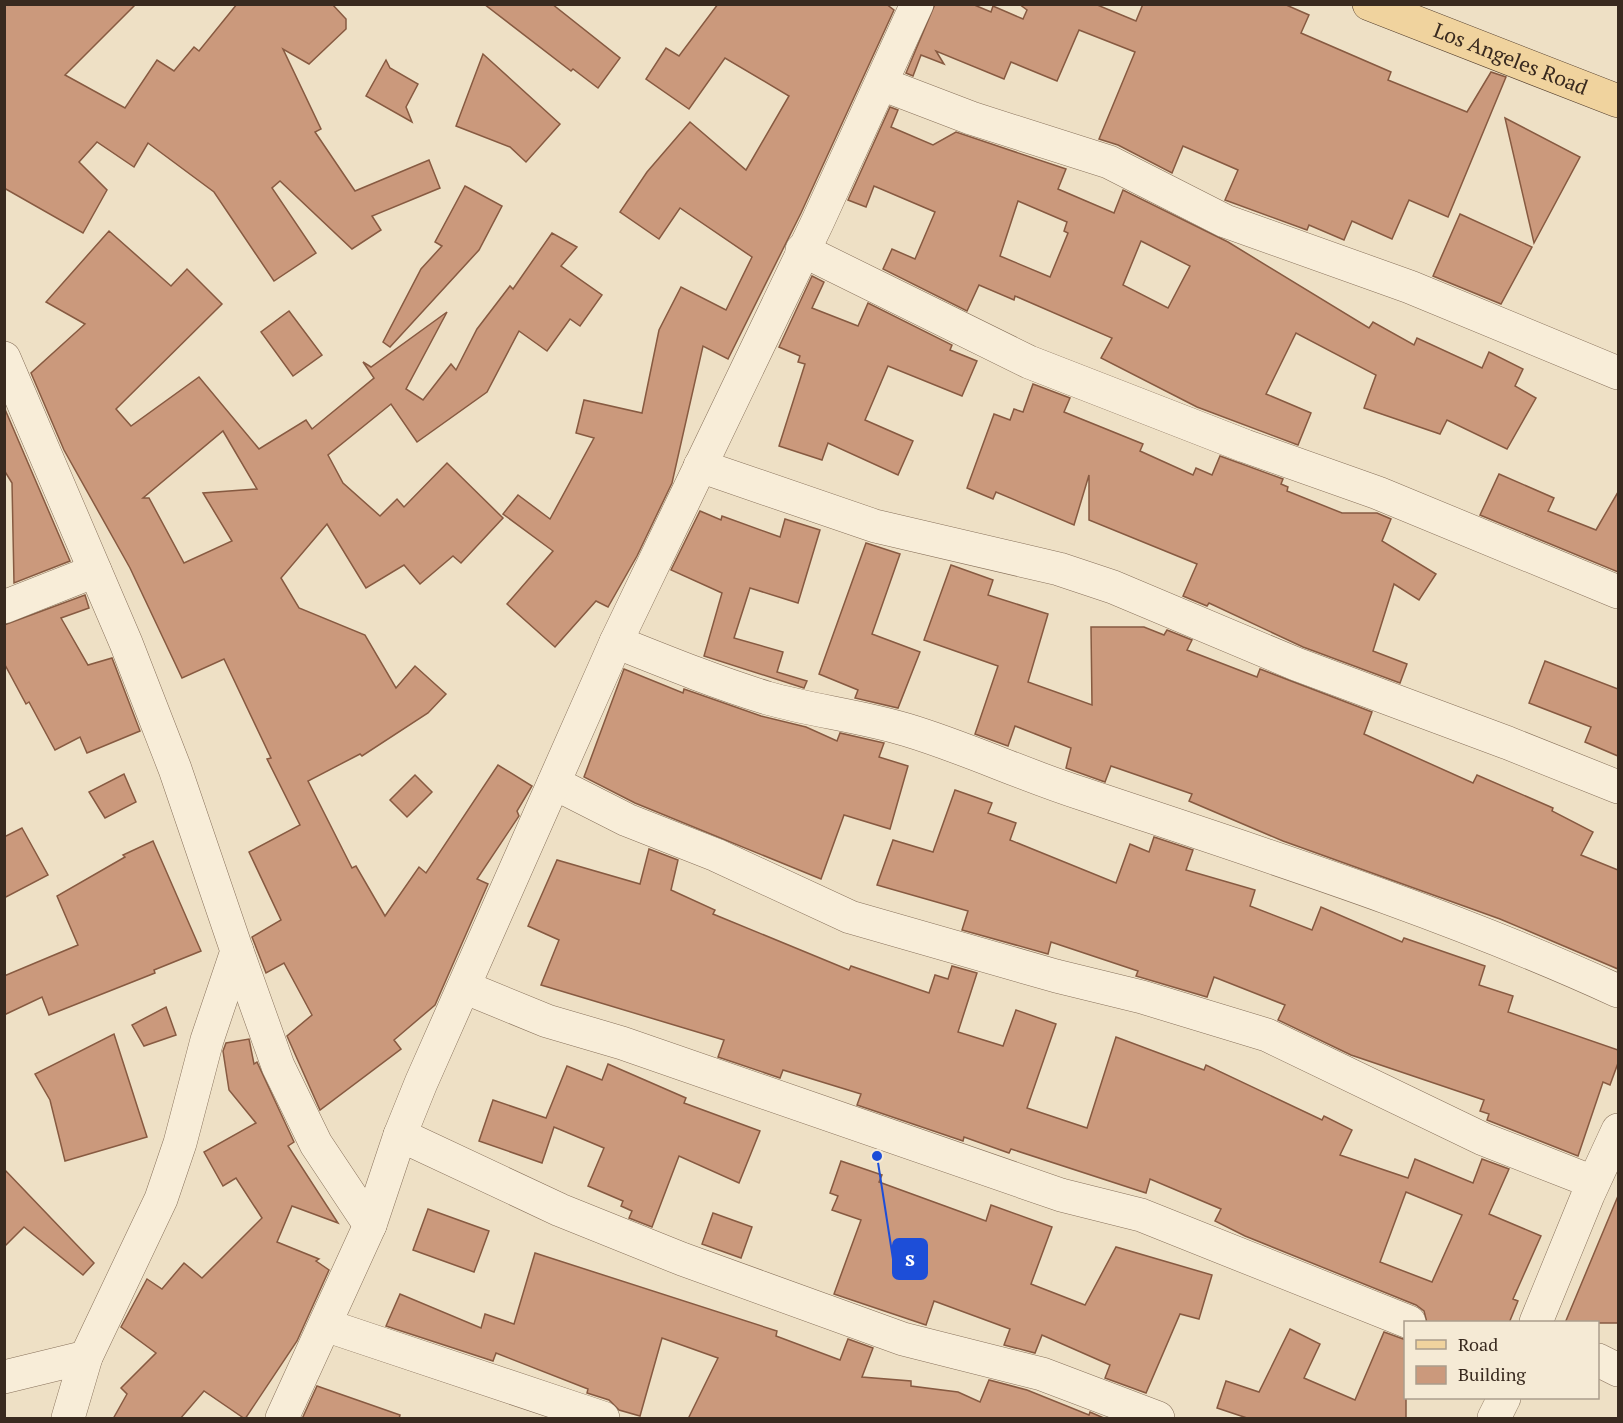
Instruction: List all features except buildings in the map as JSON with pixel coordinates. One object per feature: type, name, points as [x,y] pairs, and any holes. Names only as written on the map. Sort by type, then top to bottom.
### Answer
[{"type":"main road","name":"Los Angeles Road","points":[[1369,4],[1618,101]]},
{"type":"street","points":[[282,1419],[370,1225],[400,1135],[616,642],[882,84],[917,4]]},
{"type":"street","points":[[882,84],[970,117],[1109,162],[1225,221],[1410,287],[1618,373]]},
{"type":"street","points":[[802,250],[1029,362],[1245,446],[1378,493],[1618,592]]},
{"type":"street","points":[[4,358],[176,769],[237,951],[283,1076],[316,1144],[370,1225]]},
{"type":"street","points":[[700,466],[875,526],[1059,569],[1113,587],[1296,664],[1508,742],[1618,787]]},
{"type":"street","points":[[4,607],[95,571]]},
{"type":"street","points":[[616,642],[706,678],[769,698],[906,729],[955,746],[1074,791],[1218,839],[1526,949],[1618,991]]},
{"type":"street","points":[[554,783],[627,819],[716,855],[850,917],[1056,976],[1142,997],[1267,1035],[1483,1139],[1605,1170]]},
{"type":"street","points":[[68,1419],[86,1357],[161,1199],[180,1143],[207,1040],[237,951]]},
{"type":"street","points":[[464,987],[546,1021],[622,1043],[1061,1195],[1141,1215],[1404,1321]]},
{"type":"street","points":[[1537,1321],[1605,1170],[1618,1130]]},
{"type":"street","points":[[400,1135],[560,1210],[682,1259],[903,1339],[1042,1374],[1158,1419]]},
{"type":"street","points":[[325,1324],[603,1419]]},
{"type":"street","points":[[4,1377],[86,1357]]},
{"type":"street","points":[[1599,1360],[1618,1370]]},
{"type":"street","points":[[1494,1419],[1504,1399]]},
{"type":"place","name":"s","points":[[877,1156]]}]
